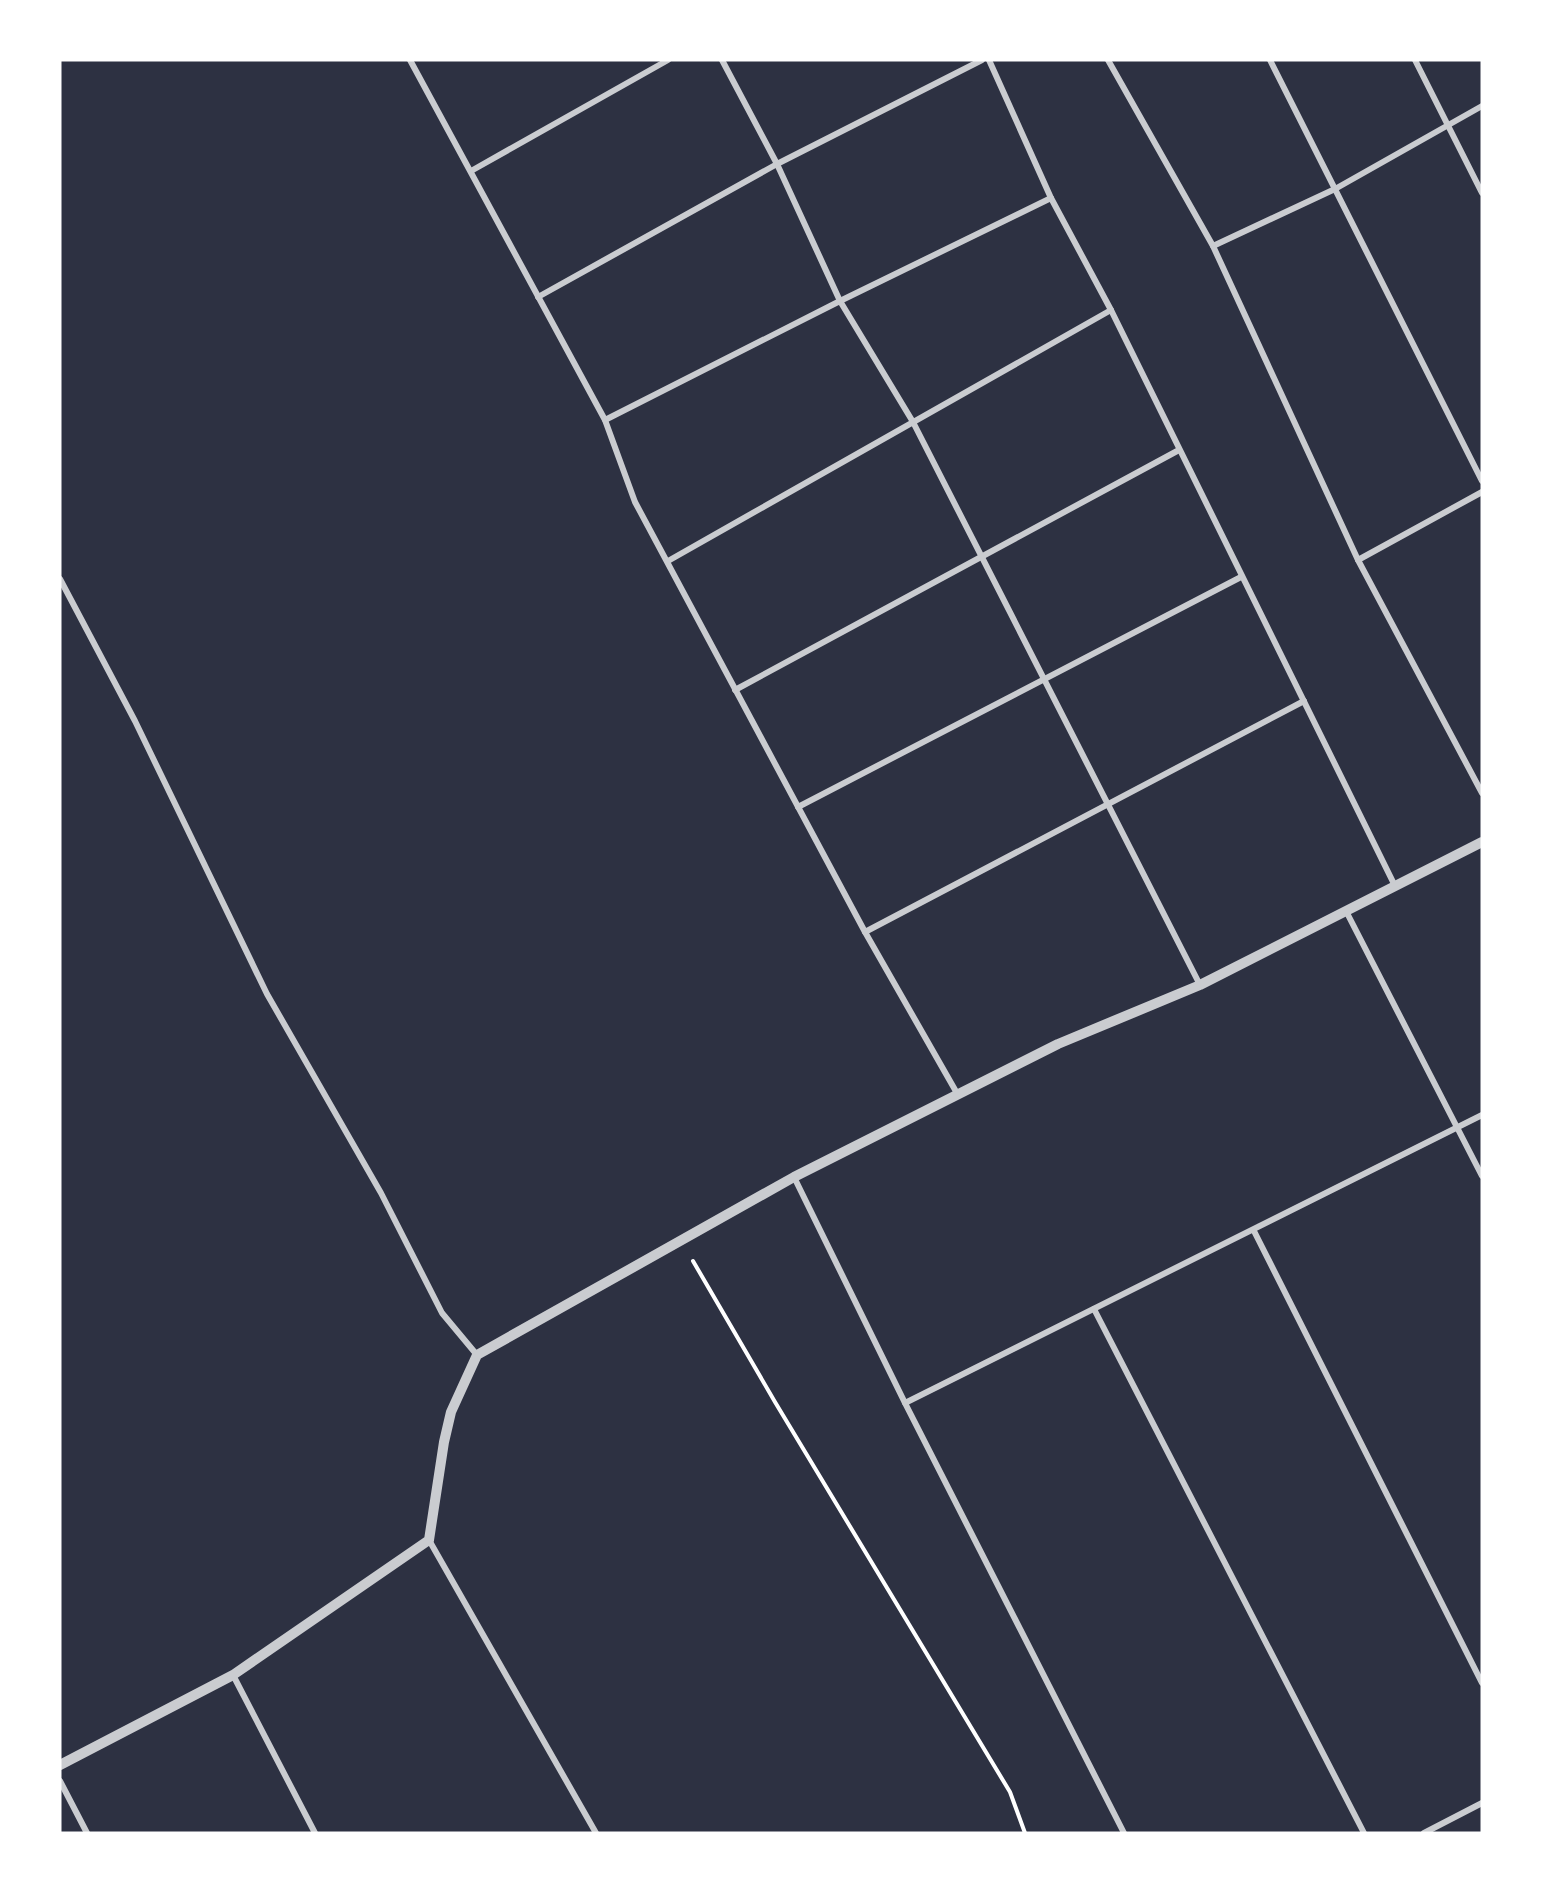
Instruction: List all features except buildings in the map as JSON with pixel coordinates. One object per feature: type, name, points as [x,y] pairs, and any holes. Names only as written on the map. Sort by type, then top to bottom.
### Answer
[{"type":"street","points":[[410,60],[605,420],[635,502],[865,932],[958,1095]]},
{"type":"street","points":[[471,171],[668,60]]},
{"type":"street","points":[[722,60],[777,164],[840,301],[913,422],[1200,985]]},
{"type":"street","points":[[538,297],[777,164],[982,60]]},
{"type":"street","points":[[989,60],[1051,198],[1111,310],[1395,886]]},
{"type":"street","points":[[1108,60],[1213,246],[1358,560],[1482,793]]},
{"type":"street","points":[[1270,60],[1482,481]]},
{"type":"street","points":[[1415,60],[1482,194]]},
{"type":"street","points":[[1213,246],[1335,189],[1482,106]]},
{"type":"street","points":[[605,420],[840,301],[1051,198]]},
{"type":"street","points":[[668,561],[1111,310]]},
{"type":"street","points":[[735,690],[1179,450]]},
{"type":"street","points":[[1358,560],[1482,492]]},
{"type":"street","points":[[798,807],[1241,577]]},
{"type":"street","points":[[60,579],[135,721],[267,994],[381,1193],[441,1313],[477,1355]]},
{"type":"street","points":[[865,932],[1304,701]]},
{"type":"street","points":[[596,1833],[429,1540],[444,1442],[451,1412],[477,1355],[794,1177],[1058,1044],[1200,985],[1482,842]]},
{"type":"street","points":[[1346,911],[1482,1176]]},
{"type":"street","points":[[905,1403],[1254,1231],[1482,1115]]},
{"type":"street","points":[[794,1177],[905,1403],[1124,1833]]},
{"type":"street","points":[[1254,1231],[1482,1683]]},
{"type":"street","points":[[1094,1309],[1364,1833]]},
{"type":"street","points":[[60,1765],[233,1675],[429,1540]]},
{"type":"street","points":[[233,1675],[315,1833]]},
{"type":"street","points":[[60,1781],[87,1833]]},
{"type":"street","points":[[1424,1833],[1482,1803]]},
{"type":"path","points":[[681,1239],[781,1413],[1010,1792],[1025,1833]]}]
